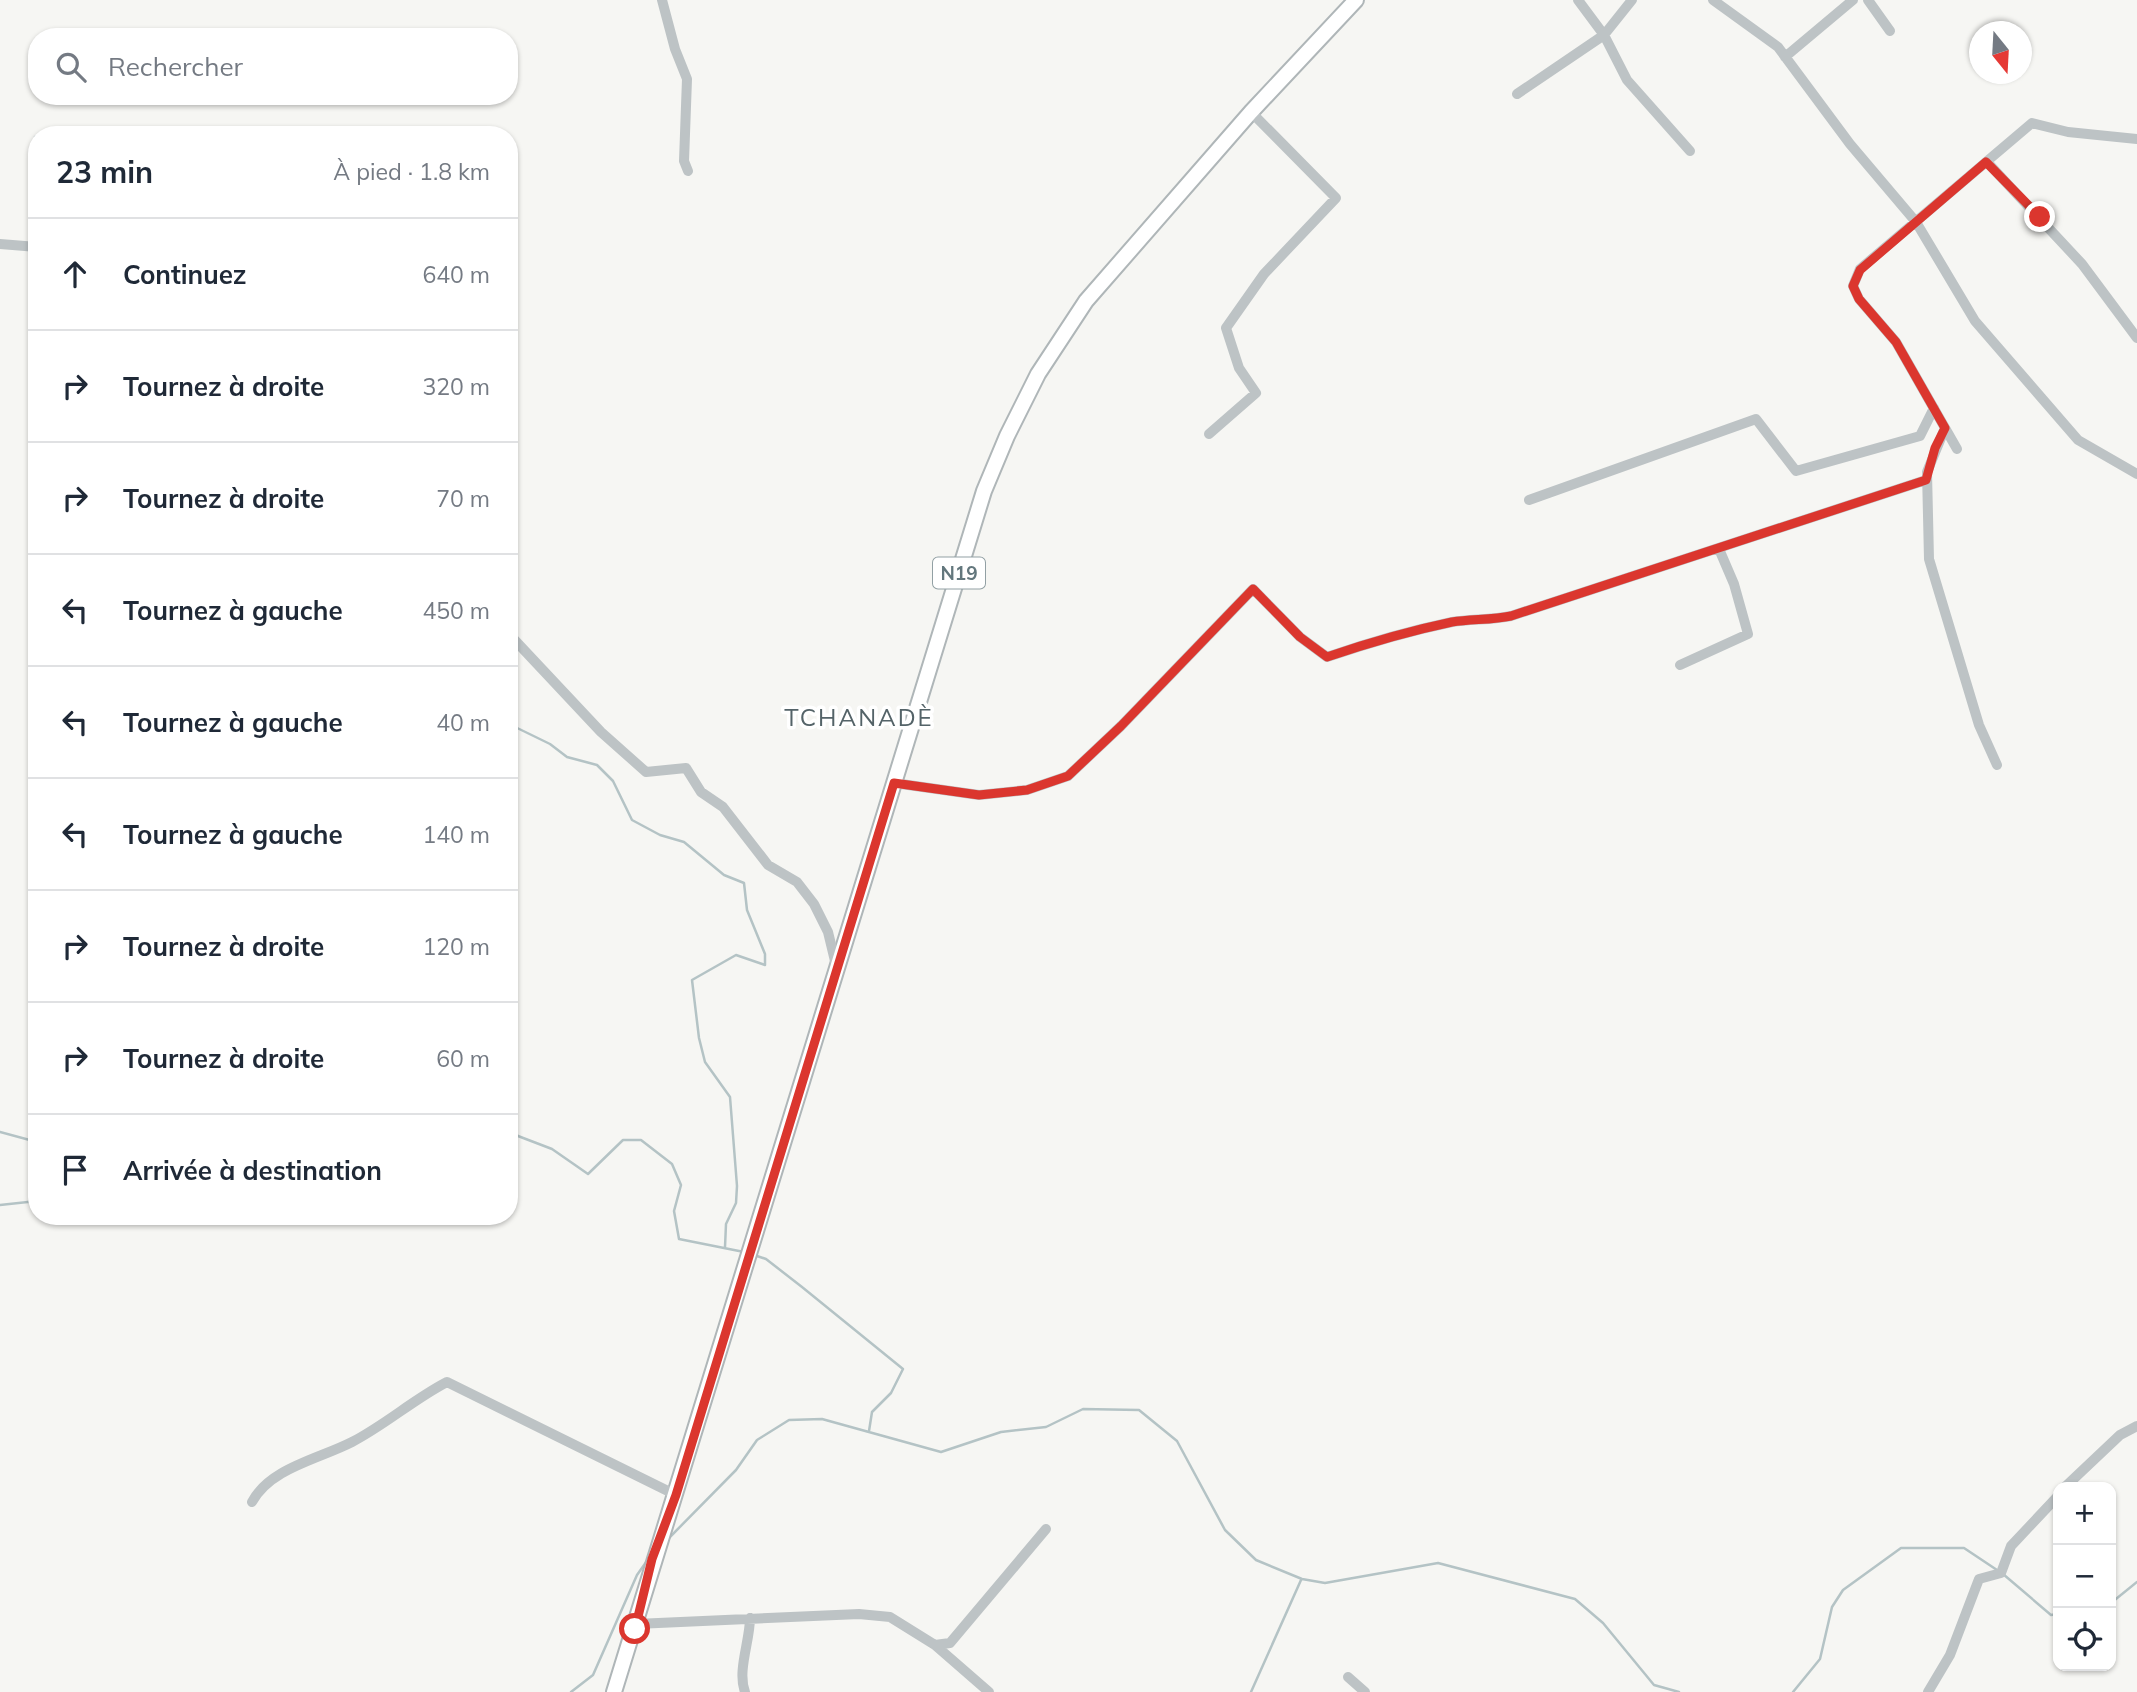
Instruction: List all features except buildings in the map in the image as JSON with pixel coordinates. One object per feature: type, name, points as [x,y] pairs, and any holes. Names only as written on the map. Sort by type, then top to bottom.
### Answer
[{"type":"main road","name":"N19","points":[[614,1692],[636,1624],[652,1559],[676,1495],[984,491],[1018,412],[1054,347],[1086,301],[1251,112],[1356,0]]},
{"type":"street","points":[[662,0],[675,49],[687,79],[684,161],[688,172]]},
{"type":"street","points":[[1578,0],[1604,35],[1626,80],[1690,151]]},
{"type":"street","points":[[1517,94],[1604,35],[1632,0]]},
{"type":"street","points":[[1713,0],[1777,47],[1850,144],[1916,222],[1975,321],[2078,440],[2137,474]]},
{"type":"street","points":[[1785,57],[1853,0]]},
{"type":"street","points":[[1868,0],[1890,31]]},
{"type":"street","points":[[1209,434],[1256,393],[1239,368],[1226,328],[1264,274],[1336,198],[1251,112]]},
{"type":"street","points":[[1957,449],[1896,342],[1859,299],[1853,286],[1860,270],[2032,123],[2068,132],[2137,139]]},
{"type":"street","points":[[1986,162],[2082,264],[2137,338]]},
{"type":"street","points":[[0,244],[28,246]]},
{"type":"street","points":[[1530,500],[1756,419],[1796,471],[1920,436],[1934,408]]},
{"type":"street","points":[[1945,428],[1935,448],[1926,480],[1929,559],[1979,725],[1997,765]]},
{"type":"street","points":[[894,783],[979,795],[1027,790],[1068,776],[1121,726],[1253,589],[1300,637],[1327,657],[1414,631],[1456,622],[1490,621],[1511,616],[1926,480]]},
{"type":"street","points":[[1680,666],[1748,634],[1734,584],[1720,549]]},
{"type":"street","points":[[518,644],[601,732],[646,772],[686,768],[701,792],[723,807],[768,865],[797,882],[814,904],[828,932],[837,968]]},
{"type":"street","points":[[252,1502],[259,1489],[308,1460],[352,1442],[447,1382],[676,1495]]},
{"type":"street","points":[[2070,1482],[2120,1435],[2137,1426]]},
{"type":"street","points":[[1928,1692],[1951,1655],[1979,1579],[2001,1573],[2011,1546],[2053,1501]]},
{"type":"street","points":[[935,1645],[950,1643],[1046,1528]]},
{"type":"street","points":[[636,1624],[859,1614],[890,1617],[935,1645],[989,1692]]},
{"type":"street","points":[[745,1692],[741,1679],[750,1640],[750,1618]]},
{"type":"street","points":[[1348,1677],[1364,1692]]},
{"type":"waterway","points":[[518,728],[550,744],[567,757],[597,765],[613,781],[632,820],[660,835],[684,842],[724,875],[744,883],[747,910],[765,954],[765,965],[736,955],[692,980],[699,1038],[705,1062],[730,1097],[737,1186],[736,1203],[726,1224],[725,1247]]},
{"type":"waterway","points":[[0,1132],[28,1140]]},
{"type":"waterway","points":[[518,1136],[552,1149],[588,1174],[623,1140],[641,1140],[672,1164],[681,1185],[674,1211],[679,1239],[744,1252]]},
{"type":"waterway","points":[[0,1205],[28,1202]]},
{"type":"waterway","points":[[754,1255],[766,1259],[903,1369],[891,1393],[872,1412],[869,1431]]},
{"type":"waterway","points":[[668,1539],[736,1470],[757,1440],[789,1420],[822,1419],[941,1452],[1001,1432],[1046,1427],[1083,1409],[1139,1410],[1177,1441],[1225,1530],[1256,1560],[1302,1579],[1325,1583],[1438,1563],[1575,1599],[1603,1623],[1654,1685],[1679,1692]]},
{"type":"waterway","points":[[1793,1692],[1820,1659],[1832,1607],[1843,1590],[1901,1548],[1964,1548],[1997,1570]]},
{"type":"waterway","points":[[571,1692],[593,1675],[637,1575],[649,1558]]},
{"type":"waterway","points":[[2003,1574],[2053,1615]]},
{"type":"waterway","points":[[1251,1692],[1301,1580]]},
{"type":"waterway","points":[[2116,1599],[2137,1582]]},
{"type":"district","name":"TCHANADÈ","points":[[859,717]]},
{"type":"route","points":[[635,1629],[652,1559],[676,1495],[894,783],[979,795],[1027,790],[1068,776],[1121,726],[1253,589],[1300,637],[1327,657],[1414,631],[1456,622],[1490,621],[1511,616],[1598,586],[1775,532],[1926,480],[1935,448],[1945,428],[1896,342],[1859,299],[1853,286],[1860,270],[1986,162],[2040,217]]}]
